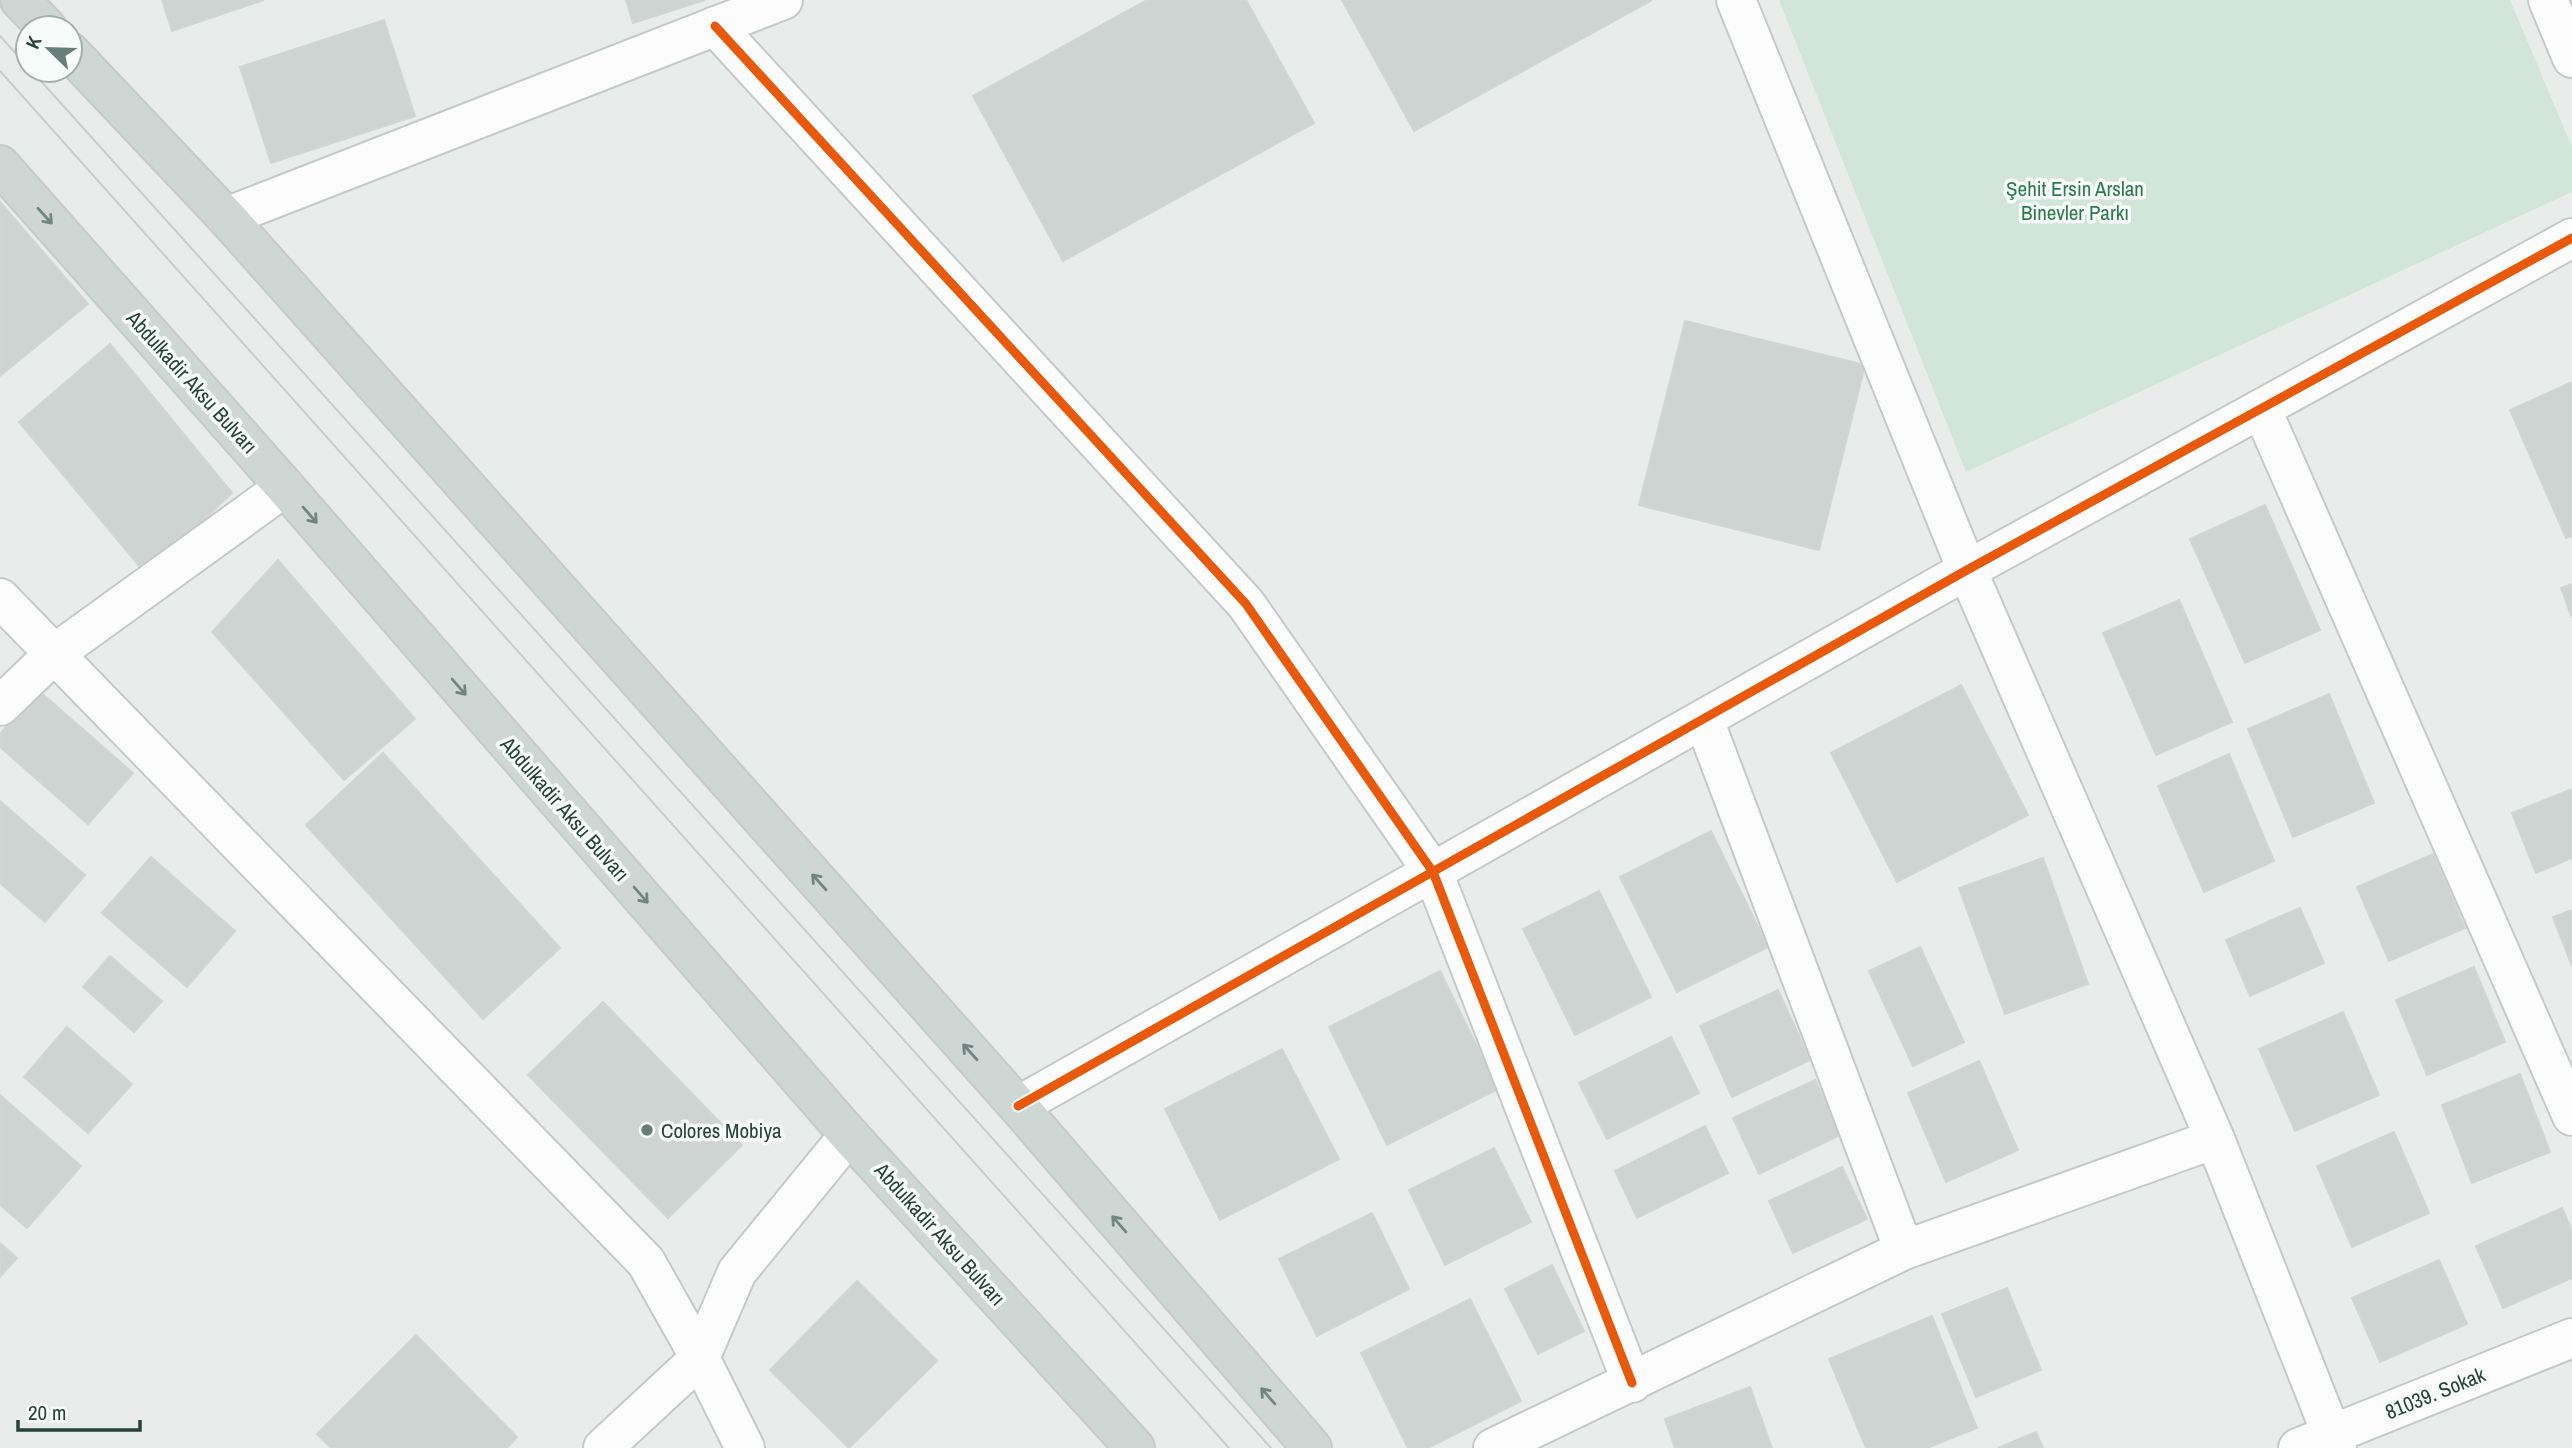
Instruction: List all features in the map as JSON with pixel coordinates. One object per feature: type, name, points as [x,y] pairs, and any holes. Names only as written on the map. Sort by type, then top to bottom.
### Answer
[{"type":"main road","points":[[20,0],[34,14]]},
{"type":"main road","points":[[84,67],[226,217],[1018,1106],[1312,1448]]},
{"type":"main road","name":"Abdulkadir Aksu Bulvarı","points":[[0,165],[285,487],[849,1135],[1135,1448]]},
{"type":"street","points":[[226,217],[783,0]]},
{"type":"street","points":[[1736,0],[1967,570],[2215,1139],[2322,1443]]},
{"type":"street","points":[[2548,0],[2572,58]]},
{"type":"street","points":[[715,26],[1246,604],[1433,873],[1632,1383]]},
{"type":"street","points":[[1018,1106],[1967,570],[2572,238]]},
{"type":"street","points":[[2262,410],[2572,1116]]},
{"type":"street","points":[[0,706],[54,654],[285,487]]},
{"type":"street","points":[[0,598],[646,1262],[700,1358],[745,1448]]},
{"type":"street","points":[[1704,720],[1904,1250]]},
{"type":"street","points":[[603,1448],[700,1358],[737,1272],[849,1135]]},
{"type":"street","points":[[1493,1448],[1904,1250],[2215,1139]]},
{"type":"street","name":"81039. Sokak","points":[[2322,1443],[2572,1338]]},
{"type":"green space","name":"Şehit Ersin Arslan Binevler Parkı","points":[[1779,0],[2510,0],[2572,147],[2572,192],[1966,472]]},
{"type":"building","points":[[162,0],[264,0],[172,31]]},
{"type":"building","points":[[626,0],[705,0],[633,23]]},
{"type":"building","points":[[1147,0],[1246,0],[1314,123],[1063,261],[973,96]]},
{"type":"building","points":[[1342,0],[1652,0],[1414,131]]},
{"type":"building","points":[[384,20],[415,116],[271,163],[240,67]]},
{"type":"building","points":[[0,202],[88,304],[0,376]]},
{"type":"building","points":[[1685,321],[1865,365],[1819,550],[1639,505]]},
{"type":"building","points":[[110,344],[232,493],[146,574],[19,422]]},
{"type":"building","points":[[2572,382],[2572,536],[2566,538],[2510,410]]},
{"type":"building","points":[[2265,505],[2320,630],[2245,663],[2190,539]]},
{"type":"building","points":[[278,560],[415,719],[344,780],[212,632]]},
{"type":"building","points":[[2572,584],[2572,618],[2561,588]]},
{"type":"building","points":[[2179,600],[2232,722],[2156,755],[2103,633]]},
{"type":"building","points":[[1961,685],[2028,815],[1897,882],[1831,753]]},
{"type":"building","points":[[38,690],[133,773],[88,824],[0,747],[0,734]]},
{"type":"building","points":[[2329,694],[2374,803],[2293,837],[2248,729]]},
{"type":"building","points":[[383,753],[560,948],[483,1019],[306,825]]},
{"type":"building","points":[[2229,754],[2274,861],[2204,892],[2158,786]]},
{"type":"building","points":[[2572,789],[2572,858],[2536,873],[2512,813]]},
{"type":"building","points":[[0,801],[85,875],[45,922],[0,883]]},
{"type":"building","points":[[1711,831],[1768,947],[1677,992],[1620,877]]},
{"type":"building","points":[[2433,854],[2465,928],[2389,961],[2357,887]]},
{"type":"building","points":[[151,857],[235,931],[187,987],[102,913]]},
{"type":"building","points":[[2043,858],[2088,984],[2005,1014],[1959,888]]},
{"type":"building","points":[[1599,891],[1651,997],[1575,1035],[1523,929]]},
{"type":"building","points":[[2300,908],[2324,963],[2250,996],[2226,940]]},
{"type":"building","points":[[2572,910],[2572,966],[2553,917]]},
{"type":"building","points":[[1920,947],[1964,1042],[1913,1066],[1869,971]]},
{"type":"building","points":[[110,956],[162,1001],[134,1032],[83,987]]},
{"type":"building","points":[[2474,967],[2505,1042],[2427,1075],[2396,1000]]},
{"type":"building","points":[[1440,971],[1498,1089],[1387,1145],[1329,1027]]},
{"type":"building","points":[[1778,990],[1810,1060],[1732,1097],[1700,1026]]},
{"type":"building","points":[[603,1002],[742,1145],[668,1218],[528,1075]]},
{"type":"building","points":[[2343,1012],[2379,1095],[2295,1131],[2259,1049]]},
{"type":"building","points":[[67,1027],[132,1084],[88,1133],[24,1077]]},
{"type":"building","points":[[1671,1037],[1699,1093],[1607,1139],[1579,1083]]},
{"type":"building","points":[[1282,1049],[1339,1159],[1220,1220],[1165,1109]]},
{"type":"building","points":[[1979,1061],[2018,1150],[1946,1182],[1908,1093]]},
{"type":"building","points":[[2520,1074],[2550,1152],[2472,1183],[2442,1105]]},
{"type":"building","points":[[1815,1080],[1840,1135],[1759,1174],[1733,1118]]},
{"type":"building","points":[[0,1095],[81,1166],[27,1228],[0,1205]]},
{"type":"building","points":[[1705,1126],[1728,1173],[1637,1218],[1615,1171]]},
{"type":"building","points":[[2394,1132],[2429,1213],[2352,1247],[2317,1166]]},
{"type":"building","points":[[1494,1148],[1531,1222],[1445,1265],[1409,1190]]},
{"type":"building","points":[[1842,1167],[1867,1219],[1793,1253],[1769,1201]]},
{"type":"building","points":[[2562,1208],[2572,1231],[2572,1278],[2503,1308],[2476,1246]]},
{"type":"building","points":[[1372,1213],[1409,1289],[1317,1336],[1279,1259]]},
{"type":"building","points":[[0,1243],[17,1258],[0,1277]]},
{"type":"building","points":[[2439,1260],[2467,1324],[2380,1362],[2352,1298]]},
{"type":"building","points":[[1552,1265],[1584,1331],[1538,1354],[1505,1289]]},
{"type":"building","points":[[857,1281],[937,1361],[849,1448],[770,1370]]},
{"type":"building","points":[[2007,1288],[2041,1370],[1976,1397],[1942,1314]]},
{"type":"building","points":[[1470,1299],[1521,1401],[1428,1448],[1408,1448],[1361,1353]]},
{"type":"building","points":[[1932,1316],[1977,1428],[1927,1448],[1866,1448],[1829,1359]]},
{"type":"building","points":[[416,1335],[517,1437],[507,1448],[331,1448],[317,1434]]},
{"type":"building","points":[[1750,1387],[1772,1448],[1675,1448],[1665,1419]]},
{"type":"building","points":[[2036,1432],[2043,1448],[1998,1448]]},
{"type":"tram line","points":[[0,36],[14,52]]},
{"type":"tram line","points":[[0,71],[1229,1448]]},
{"type":"tram line","points":[[44,84],[1271,1448]]},
{"type":"cycle path","points":[[715,26],[1246,604],[1433,872],[1632,1383]]},
{"type":"cycle path","points":[[1018,1106],[1967,570],[2572,238]]},
{"type":"place","name":"Colores Mobiya","points":[[647,1130]]}]
